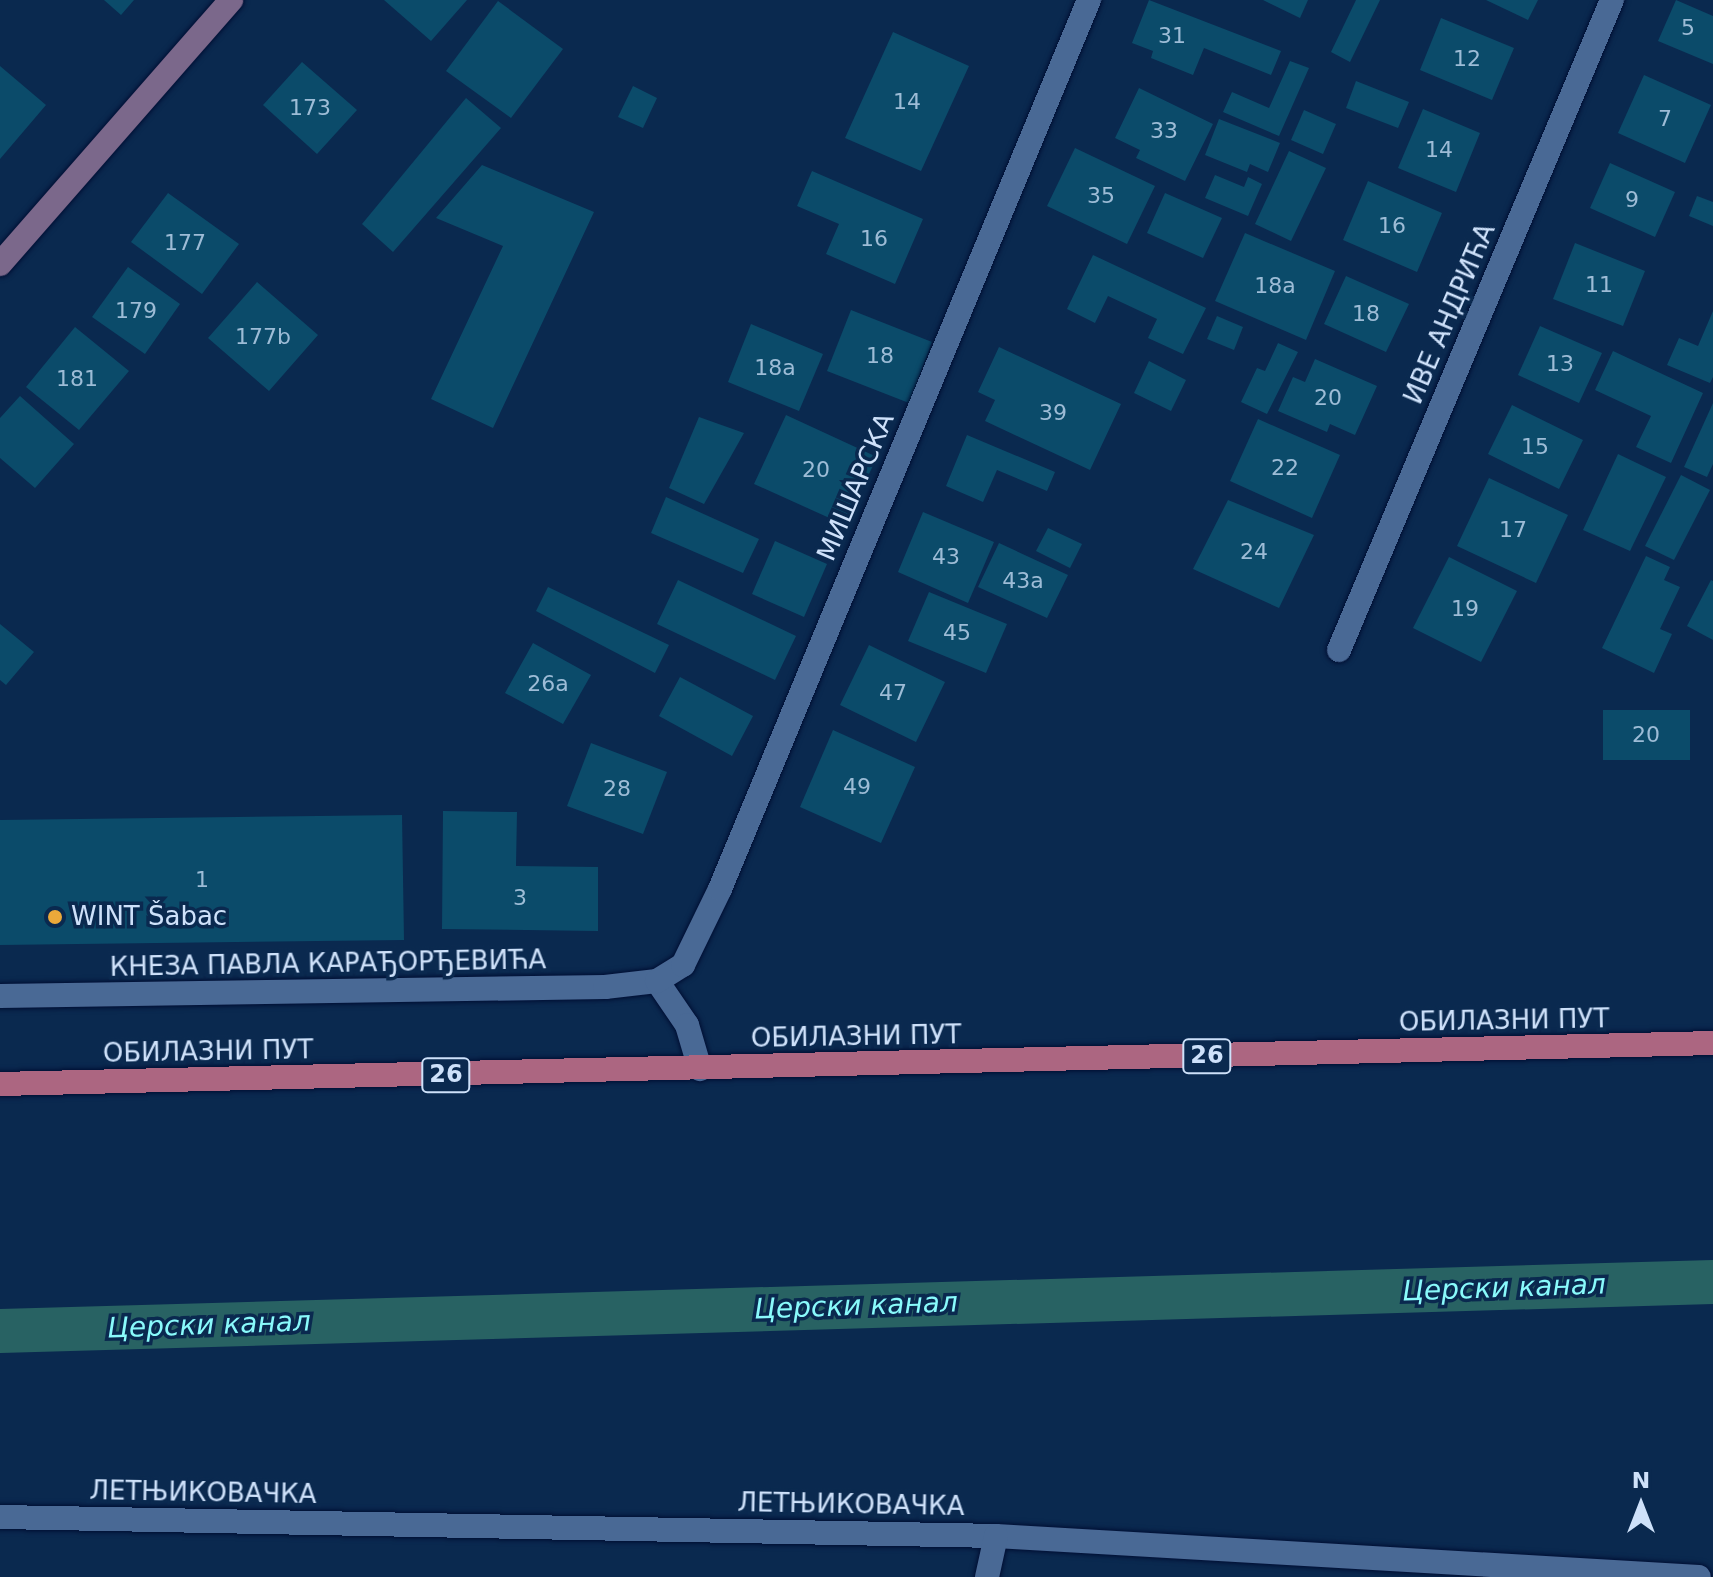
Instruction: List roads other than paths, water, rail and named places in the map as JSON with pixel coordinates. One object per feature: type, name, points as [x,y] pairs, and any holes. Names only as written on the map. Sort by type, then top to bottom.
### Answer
[{"type":"main road","points":[[0,264],[231,0]]},
{"type":"main road","name":"ОБИЛАЗНИ ПУТ","points":[[0,1084],[1713,1043]]},
{"type":"street","name":"МИШАРСКА","points":[[657,981],[683,965],[702,930],[1089,0]]},
{"type":"street","name":"ИВЕ АНДРИЋА","points":[[1339,650],[1612,0]]},
{"type":"street","name":"КНЕЗА ПАВЛА КАРАЂОРЂЕВИЋА","points":[[0,996],[571,989],[657,981]]},
{"type":"street","points":[[657,981],[687,1025],[700,1069]]},
{"type":"street","name":"ЛЕТЊИКОВАЧКА","points":[[0,1517],[996,1536],[1434,1570],[1699,1577]]},
{"type":"street","points":[[987,1577],[996,1536]]},
{"type":"waterway","name":"Церски канал","points":[[0,1331],[1713,1282]]},
{"type":"place","name":"WINT Šabac","points":[[55,917]]}]
